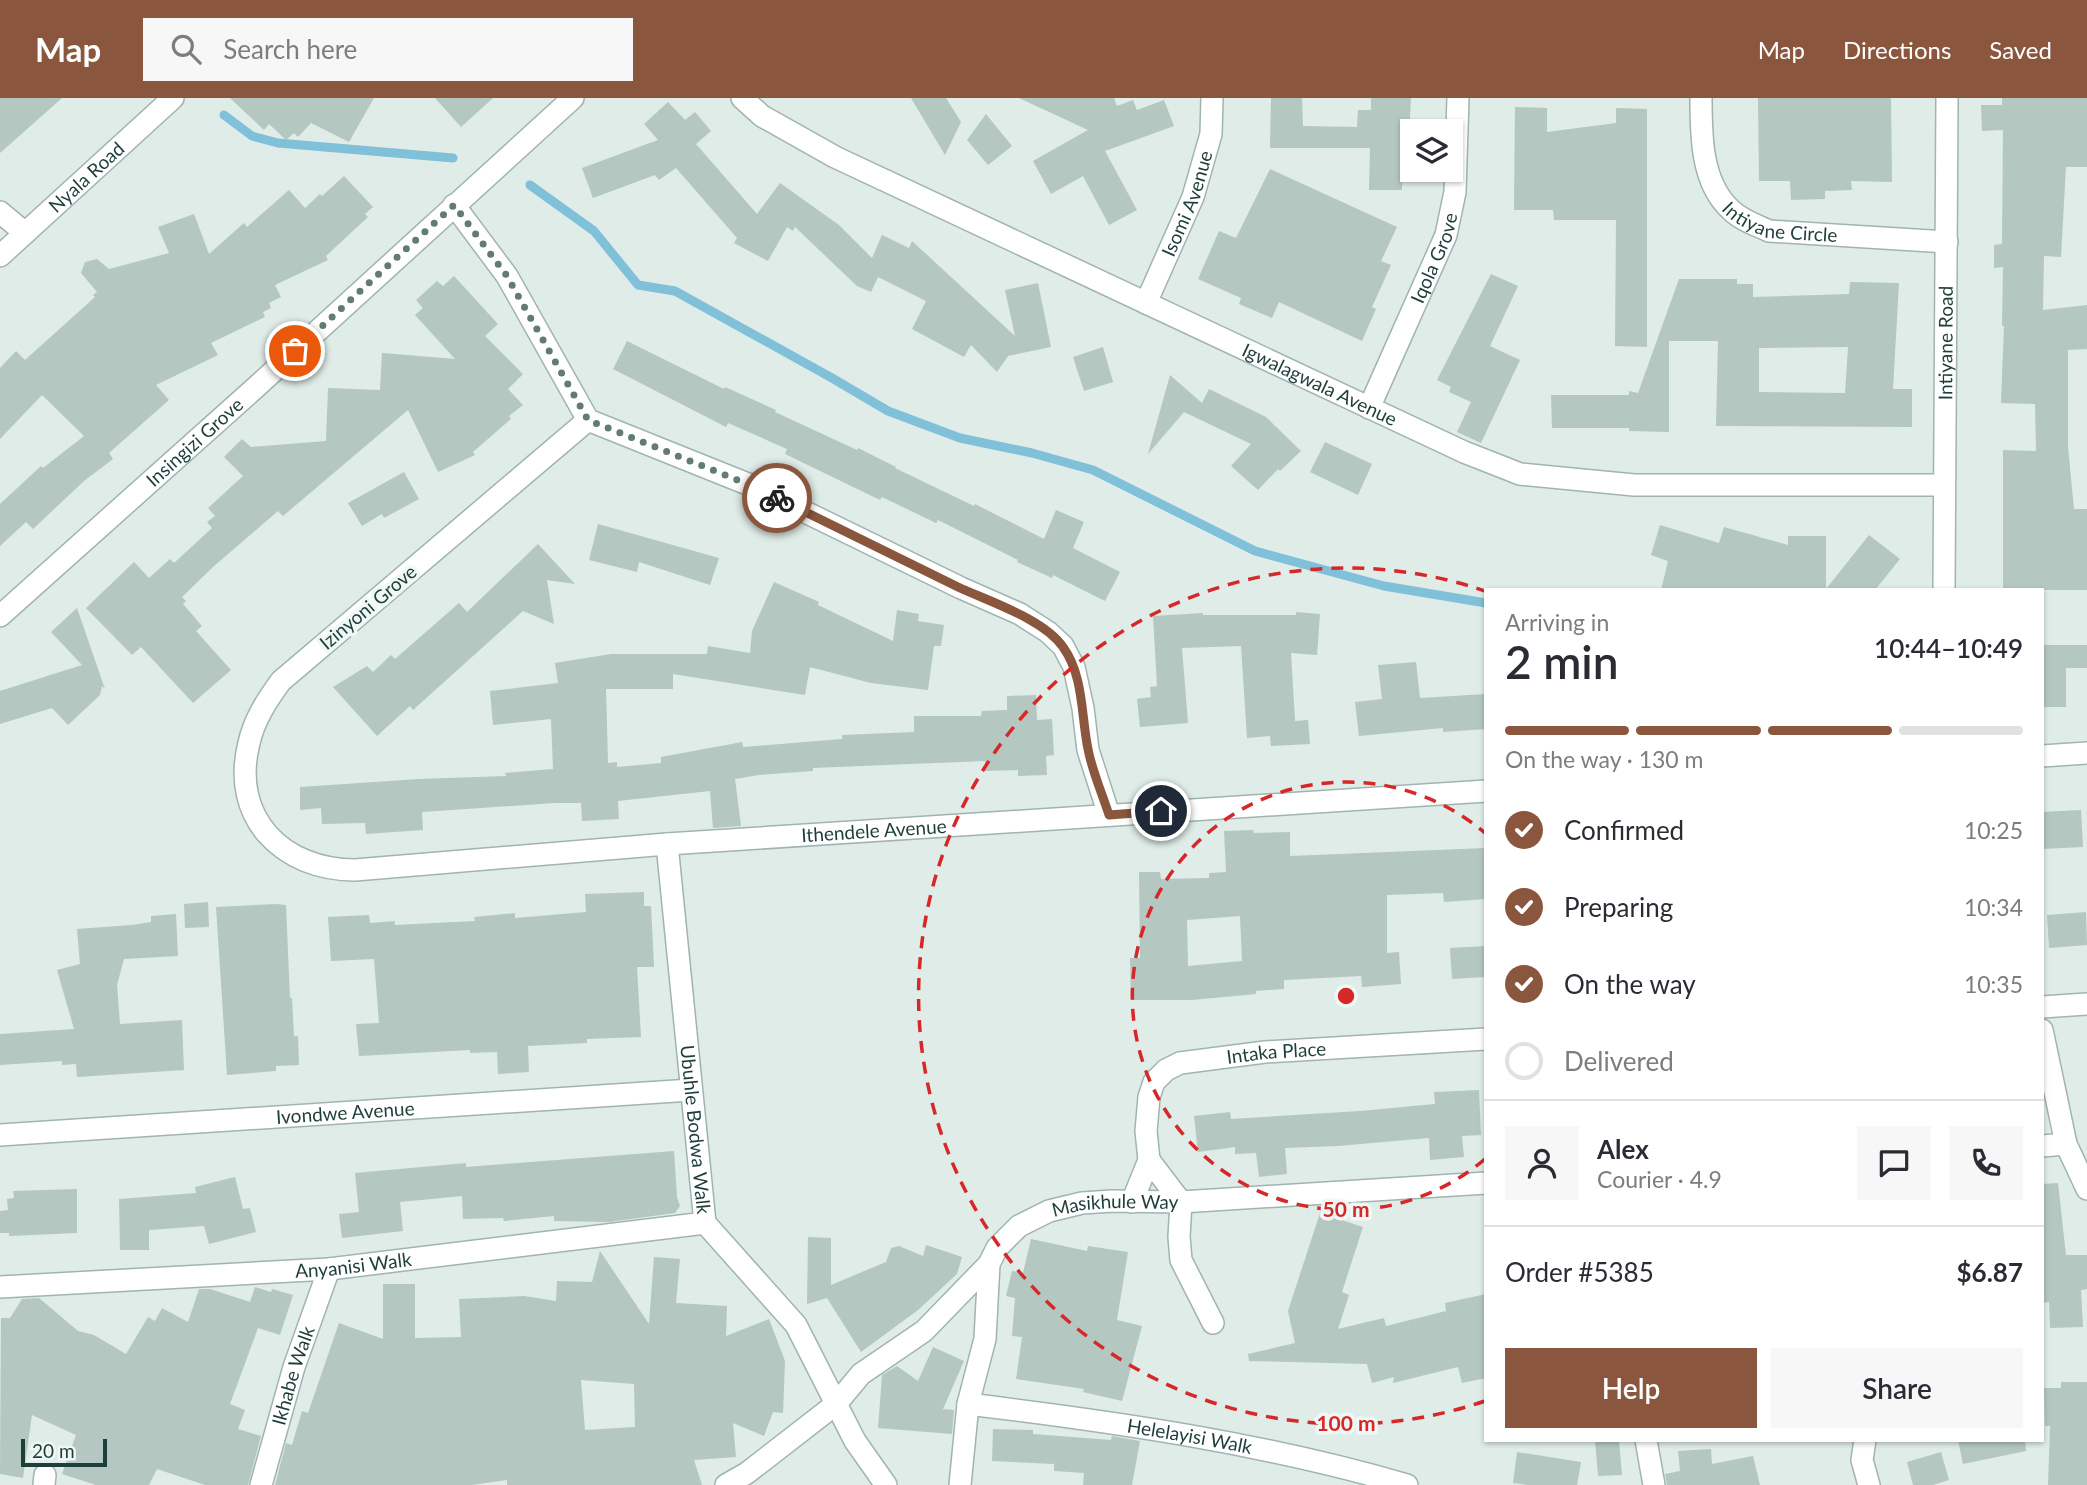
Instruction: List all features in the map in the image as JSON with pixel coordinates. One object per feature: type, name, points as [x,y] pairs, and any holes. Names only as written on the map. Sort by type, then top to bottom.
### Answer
[{"type":"street","name":"Nyala Road","points":[[0,256],[173,98]]},
{"type":"street","name":"Insingizi Grove","points":[[0,616],[573,98]]},
{"type":"street","name":"Igwalagwala Avenue","points":[[742,98],[762,116],[835,158],[1464,452],[1520,474],[1634,485],[1944,485]]},
{"type":"street","name":"Isomi Avenue","points":[[1146,303],[1193,197],[1211,134],[1212,98]]},
{"type":"street","name":"Iqola Grove","points":[[1369,408],[1446,235],[1455,192],[1458,98]]},
{"type":"street","name":"Intiyane Circle","points":[[1702,98],[1701,125],[1708,174],[1720,199],[1732,212],[1747,221],[1769,230],[1947,242]]},
{"type":"street","name":"Intiyane Road","points":[[1944,588],[1947,98]]},
{"type":"street","points":[[454,205],[507,276],[588,420],[750,485],[1020,614],[1048,632],[1063,646],[1074,667],[1088,750],[1109,815]]},
{"type":"street","points":[[0,212],[25,233]]},
{"type":"street","name":"Izinyoni Grove","points":[[271,839],[254,819],[247,795],[245,767],[254,725],[281,681],[588,420]]},
{"type":"street","points":[[2044,756],[2087,753]]},
{"type":"street","name":"Ithendele Avenue","points":[[271,839],[300,859],[338,870],[667,844],[1484,791]]},
{"type":"street","name":"Ubuhle Bodwa Walk","points":[[667,844],[705,1223],[796,1325],[855,1441],[886,1485]]},
{"type":"street","points":[[2044,1007],[2087,1003]]},
{"type":"street","name":"Intaka Place","points":[[1132,1202],[1149,1160],[1146,1131],[1149,1097],[1154,1082],[1166,1069],[1180,1063],[1265,1052],[1484,1039]]},
{"type":"street","points":[[2044,1040],[2066,1144],[2087,1189]]},
{"type":"street","name":"Ivondwe Avenue","points":[[0,1135],[691,1090]]},
{"type":"street","points":[[2044,1146],[2066,1144]]},
{"type":"street","points":[[1149,1160],[1181,1202],[1181,1260],[1213,1323]]},
{"type":"street","name":"Masikhule Way","points":[[726,1485],[747,1473],[836,1404],[861,1374],[924,1331],[989,1264],[997,1248],[1019,1227],[1049,1211],[1082,1203],[1181,1202],[1484,1183]]},
{"type":"street","name":"Anyanisi Walk","points":[[0,1287],[329,1269],[705,1223]]},
{"type":"street","points":[[960,1485],[968,1404],[985,1339],[989,1264]]},
{"type":"street","name":"Ikhabe Walk","points":[[261,1485],[294,1367],[329,1269]]},
{"type":"street","name":"Helelayisi Walk","points":[[968,1404],[1165,1430],[1352,1469],[1407,1485]]},
{"type":"street","points":[[1646,1442],[1654,1485]]},
{"type":"street","points":[[1865,1442],[1862,1460],[1869,1485]]},
{"type":"building","points":[[0,98],[62,98],[0,153]]},
{"type":"building","points":[[230,98],[374,98],[349,142],[311,123],[298,137],[294,133],[286,140],[269,124],[264,130]]},
{"type":"building","points":[[435,98],[493,98],[461,127]]},
{"type":"building","points":[[911,98],[946,98],[961,122],[945,155]]},
{"type":"building","points":[[1019,98],[1114,98],[1117,106],[1133,100],[1137,110],[1164,100],[1174,126],[1105,151],[1137,210],[1109,225],[1083,176],[1051,194],[1033,161],[1088,130]]},
{"type":"building","points":[[1271,98],[1302,98],[1303,126],[1357,127],[1358,110],[1371,110],[1371,98],[1411,98],[1410,119],[1400,119],[1402,190],[1369,190],[1370,148],[1270,148]]},
{"type":"building","points":[[1758,98],[1891,98],[1892,182],[1851,181],[1852,190],[1825,191],[1825,199],[1791,200],[1790,181],[1759,181]]},
{"type":"building","points":[[2002,98],[2087,98],[2087,167],[2066,167],[2061,257],[2044,256],[2043,310],[2087,305],[2087,349],[2068,350],[2068,447],[2074,509],[2087,509],[2087,590],[2003,588],[2003,450],[2036,451],[2035,404],[2001,403],[2003,267],[1994,268],[1994,245],[2002,244],[2003,130],[1982,131],[1981,105],[2002,105]]},
{"type":"building","points":[[668,102],[685,120],[695,112],[711,131],[696,144],[757,214],[780,183],[839,225],[872,258],[882,235],[909,248],[912,241],[1015,336],[1005,290],[1038,283],[1051,347],[1008,356],[997,372],[971,345],[964,357],[912,329],[926,301],[878,277],[871,292],[857,286],[795,227],[793,231],[787,227],[768,261],[734,243],[737,238],[676,168],[659,180],[655,175],[593,198],[582,168],[658,140],[644,124]]},
{"type":"building","points":[[1515,107],[1547,108],[1547,132],[1616,123],[1616,108],[1647,109],[1647,347],[1615,346],[1616,220],[1554,220],[1553,210],[1514,210]]},
{"type":"building","points":[[986,114],[1012,146],[988,165],[967,140]]},
{"type":"building","points":[[1270,169],[1397,227],[1381,261],[1391,265],[1372,307],[1376,309],[1362,341],[1279,302],[1272,318],[1239,304],[1241,298],[1198,279],[1219,231],[1236,238]]},
{"type":"building","points":[[344,176],[373,207],[365,214],[368,217],[326,256],[328,260],[275,285],[281,297],[269,303],[271,308],[263,312],[265,317],[211,343],[218,355],[156,385],[169,400],[109,453],[113,459],[84,481],[33,529],[26,522],[0,546],[0,504],[41,466],[43,468],[84,436],[42,395],[0,439],[0,368],[16,351],[25,360],[95,297],[93,295],[97,292],[81,273],[85,262],[97,259],[109,269],[169,253],[158,227],[194,214],[209,254],[244,223],[247,227],[289,190],[305,208]]},
{"type":"building","points":[[1491,274],[1518,286],[1490,346],[1520,360],[1481,443],[1457,432],[1471,402],[1449,392],[1451,387],[1437,380]]},
{"type":"building","points":[[454,276],[498,324],[485,336],[523,374],[508,389],[523,405],[473,452],[475,455],[438,472],[408,410],[283,516],[278,511],[213,567],[182,597],[186,601],[183,604],[202,626],[196,631],[231,670],[193,703],[141,647],[132,655],[86,608],[134,562],[149,578],[170,559],[174,563],[212,528],[207,522],[215,516],[208,508],[243,476],[224,457],[242,439],[251,447],[326,441],[328,388],[380,390],[382,353],[455,359],[415,315],[423,308],[416,300],[437,281],[443,286]]},
{"type":"building","points":[[1679,279],[1737,279],[1737,284],[1753,284],[1753,297],[1849,294],[1850,282],[1899,283],[1893,389],[1912,389],[1912,427],[1716,426],[1718,341],[1669,341],[1669,432],[1629,431],[1629,428],[1552,428],[1551,395],[1629,395],[1629,391],[1638,393]],"holes":[[[1848,347],[1845,393],[1759,392],[1759,348]]]},
{"type":"building","points":[[627,341],[724,389],[725,387],[776,410],[775,412],[857,450],[858,448],[1044,539],[1056,510],[1084,522],[1073,548],[1120,572],[1105,601],[1053,575],[1052,578],[1017,562],[1018,560],[938,520],[936,523],[882,497],[880,500],[785,454],[787,449],[728,423],[726,427],[613,369]]},
{"type":"building","points":[[1103,347],[1113,382],[1084,391],[1073,357]]},
{"type":"building","points":[[1170,375],[1202,403],[1209,389],[1266,417],[1301,451],[1280,471],[1278,469],[1258,490],[1231,466],[1251,444],[1184,412],[1148,454]]},
{"type":"building","points":[[1325,442],[1372,464],[1358,495],[1310,472]]},
{"type":"building","points":[[404,472],[419,499],[384,518],[382,514],[362,526],[348,503]]},
{"type":"building","points":[[598,524],[719,558],[710,585],[639,562],[637,572],[589,560]]},
{"type":"building","points":[[1660,525],[1719,543],[1724,527],[1788,545],[1788,536],[1826,536],[1826,588],[1661,588],[1668,561],[1651,555]]},
{"type":"building","points":[[1869,535],[1900,559],[1877,588],[1827,588]]},
{"type":"building","points":[[538,544],[575,584],[547,580],[554,624],[523,611],[413,710],[410,706],[377,736],[333,687],[367,666],[373,672],[391,655],[395,659],[459,603],[467,612]]},
{"type":"building","points":[[774,582],[893,641],[897,610],[919,614],[918,621],[944,625],[941,646],[934,646],[928,690],[871,683],[810,667],[805,695],[673,674],[673,689],[606,689],[608,763],[617,762],[617,767],[661,763],[661,757],[742,742],[743,747],[842,739],[842,735],[914,732],[914,716],[981,716],[982,711],[1007,710],[1007,696],[1036,695],[1037,720],[1052,719],[1054,755],[1046,756],[1047,775],[1018,776],[1018,770],[985,771],[985,761],[813,768],[813,771],[759,775],[735,779],[741,826],[713,828],[710,791],[618,801],[619,819],[582,821],[581,803],[555,803],[422,812],[423,830],[366,834],[365,823],[322,824],[321,808],[300,810],[300,787],[506,776],[505,773],[553,769],[551,719],[493,725],[490,691],[558,683],[555,663],[611,654],[707,654],[708,646],[750,653],[752,631]]},
{"type":"building","points":[[77,608],[105,689],[102,686],[100,695],[68,725],[52,708],[0,724],[0,691],[82,665],[51,632]]},
{"type":"building","points":[[1296,612],[1320,614],[1317,655],[1291,653],[1295,721],[1308,720],[1310,744],[1271,746],[1270,736],[1247,738],[1241,646],[1182,648],[1188,723],[1140,727],[1137,699],[1151,697],[1150,687],[1157,686],[1153,616],[1203,613],[1296,615]]},
{"type":"building","points":[[2044,645],[2087,645],[2087,668],[2066,668],[2066,707],[2044,707]]},
{"type":"building","points":[[1416,662],[1420,698],[1484,694],[1484,729],[1443,732],[1443,728],[1359,736],[1355,702],[1382,699],[1378,665]]},
{"type":"building","points":[[2081,810],[2083,847],[2044,849],[2044,812]]},
{"type":"building","points":[[1224,831],[1290,832],[1290,856],[1484,848],[1484,899],[1444,902],[1443,893],[1387,895],[1387,953],[1399,952],[1401,984],[1362,987],[1361,976],[1284,980],[1284,989],[1256,991],[1256,994],[1192,1000],[1131,1000],[1130,958],[1140,958],[1139,872],[1160,872],[1161,879],[1209,878],[1209,873],[1226,872]],"holes":[[[1240,916],[1242,961],[1188,966],[1187,920]]]},
{"type":"building","points":[[644,892],[644,906],[651,906],[654,967],[637,967],[641,1037],[587,1039],[587,1043],[528,1046],[529,1072],[498,1074],[497,1052],[470,1053],[470,1050],[359,1056],[356,1024],[379,1023],[374,959],[331,961],[328,917],[369,915],[370,923],[395,921],[395,925],[475,921],[474,917],[515,913],[515,918],[586,912],[585,894]]},
{"type":"building","points":[[208,902],[209,927],[185,928],[184,904]]},
{"type":"building","points":[[286,905],[290,998],[294,1036],[298,1036],[299,1065],[276,1066],[276,1071],[227,1075],[216,907]]},
{"type":"building","points":[[2086,912],[2087,945],[2049,948],[2047,915]]},
{"type":"building","points":[[176,914],[178,956],[124,959],[117,985],[120,1024],[182,1020],[184,1070],[77,1077],[76,1064],[62,1065],[62,1061],[0,1065],[0,1034],[74,1029],[57,970],[80,964],[77,929],[132,925],[151,922],[151,916]]},
{"type":"building","points":[[1484,946],[1484,977],[1452,979],[1450,948]]},
{"type":"building","points":[[1479,1090],[1481,1135],[1462,1136],[1464,1157],[1430,1160],[1429,1138],[1285,1148],[1287,1174],[1259,1177],[1256,1153],[1235,1154],[1235,1147],[1198,1152],[1194,1116],[1230,1112],[1231,1119],[1360,1111],[1435,1104],[1434,1092]]},
{"type":"building","points":[[674,1151],[680,1206],[675,1213],[609,1222],[554,1221],[554,1216],[504,1221],[503,1218],[463,1219],[462,1196],[400,1202],[403,1231],[342,1238],[339,1214],[359,1212],[355,1173],[466,1163],[466,1167]]},
{"type":"building","points":[[235,1177],[243,1209],[250,1208],[256,1232],[209,1244],[204,1226],[149,1230],[149,1250],[120,1250],[119,1199],[196,1193],[195,1187]]},
{"type":"building","points":[[2058,1183],[2066,1255],[2087,1255],[2087,1289],[2081,1290],[2083,1327],[2050,1328],[2049,1302],[2044,1303],[2044,1184]]},
{"type":"building","points":[[77,1189],[77,1233],[9,1236],[9,1233],[0,1233],[0,1211],[8,1210],[7,1199],[14,1198],[13,1191]]},
{"type":"building","points":[[1320,1213],[1363,1227],[1342,1292],[1349,1295],[1338,1329],[1384,1318],[1386,1326],[1446,1311],[1445,1303],[1484,1294],[1484,1378],[1462,1383],[1458,1367],[1393,1383],[1394,1377],[1372,1383],[1367,1364],[1249,1361],[1248,1354],[1295,1343],[1288,1311]]},
{"type":"building","points":[[808,1237],[831,1238],[831,1285],[886,1262],[891,1248],[899,1246],[923,1256],[926,1245],[962,1257],[957,1274],[918,1310],[861,1352],[827,1298],[807,1304]]},
{"type":"building","points":[[1031,1239],[1087,1251],[1088,1246],[1128,1252],[1117,1320],[1142,1326],[1122,1401],[1083,1392],[1084,1389],[1016,1379],[1022,1337],[1012,1336],[1015,1298],[1006,1296],[1012,1271],[1023,1273]]},
{"type":"building","points":[[600,1251],[649,1324],[654,1257],[680,1259],[676,1303],[727,1306],[726,1336],[769,1319],[785,1361],[783,1413],[773,1412],[764,1436],[733,1423],[736,1457],[694,1460],[702,1485],[507,1485],[507,1480],[472,1485],[275,1485],[286,1443],[292,1445],[302,1411],[308,1413],[339,1323],[383,1339],[383,1284],[415,1284],[415,1338],[461,1337],[459,1299],[524,1296],[556,1301],[557,1281],[592,1282]],"holes":[[[581,1380],[634,1384],[635,1427],[585,1430]]]},
{"type":"building","points":[[255,1287],[293,1295],[280,1335],[258,1328],[230,1404],[245,1410],[238,1429],[261,1436],[248,1485],[205,1485],[157,1469],[149,1485],[96,1485],[62,1474],[76,1435],[32,1415],[23,1478],[0,1474],[1,1318],[10,1318],[22,1299],[39,1298],[78,1331],[94,1335],[126,1354],[148,1317],[155,1321],[162,1308],[188,1322],[199,1289],[210,1289],[250,1302]]},
{"type":"building","points":[[933,1347],[964,1361],[943,1409],[954,1410],[952,1434],[878,1428],[882,1375],[897,1366],[918,1381]]},
{"type":"building","points":[[2061,1382],[2087,1382],[2087,1485],[2048,1485],[2050,1426],[2045,1426],[2044,1388],[2061,1388]]},
{"type":"building","points":[[993,1429],[1033,1430],[1033,1434],[1111,1440],[1112,1436],[1140,1441],[1132,1485],[1083,1485],[1084,1473],[1054,1471],[1054,1464],[992,1461]]},
{"type":"building","points":[[1595,1442],[1619,1442],[1622,1475],[1598,1476]]},
{"type":"building","points":[[1958,1442],[2025,1442],[2026,1451],[1963,1464]]},
{"type":"building","points":[[1711,1449],[1712,1464],[1753,1456],[1760,1485],[1667,1485],[1665,1474],[1680,1471],[1678,1451]]},
{"type":"building","points":[[1517,1452],[1581,1462],[1577,1485],[1513,1483]]},
{"type":"building","points":[[1941,1452],[1949,1480],[1933,1485],[1913,1485],[1907,1462]]},
{"type":"waterway","points":[[224,115],[252,136],[278,143],[453,158]]},
{"type":"waterway","points":[[530,185],[594,231],[638,285],[675,291],[888,411],[960,438],[1032,453],[1093,470],[1255,551],[1384,586],[1484,603]]},
{"type":"way so far","points":[[295,351],[454,205],[507,276],[588,420],[777,498]]},
{"type":"route","points":[[777,498],[1020,614],[1048,632],[1063,646],[1074,667],[1088,750],[1109,815],[1161,811]]}]
